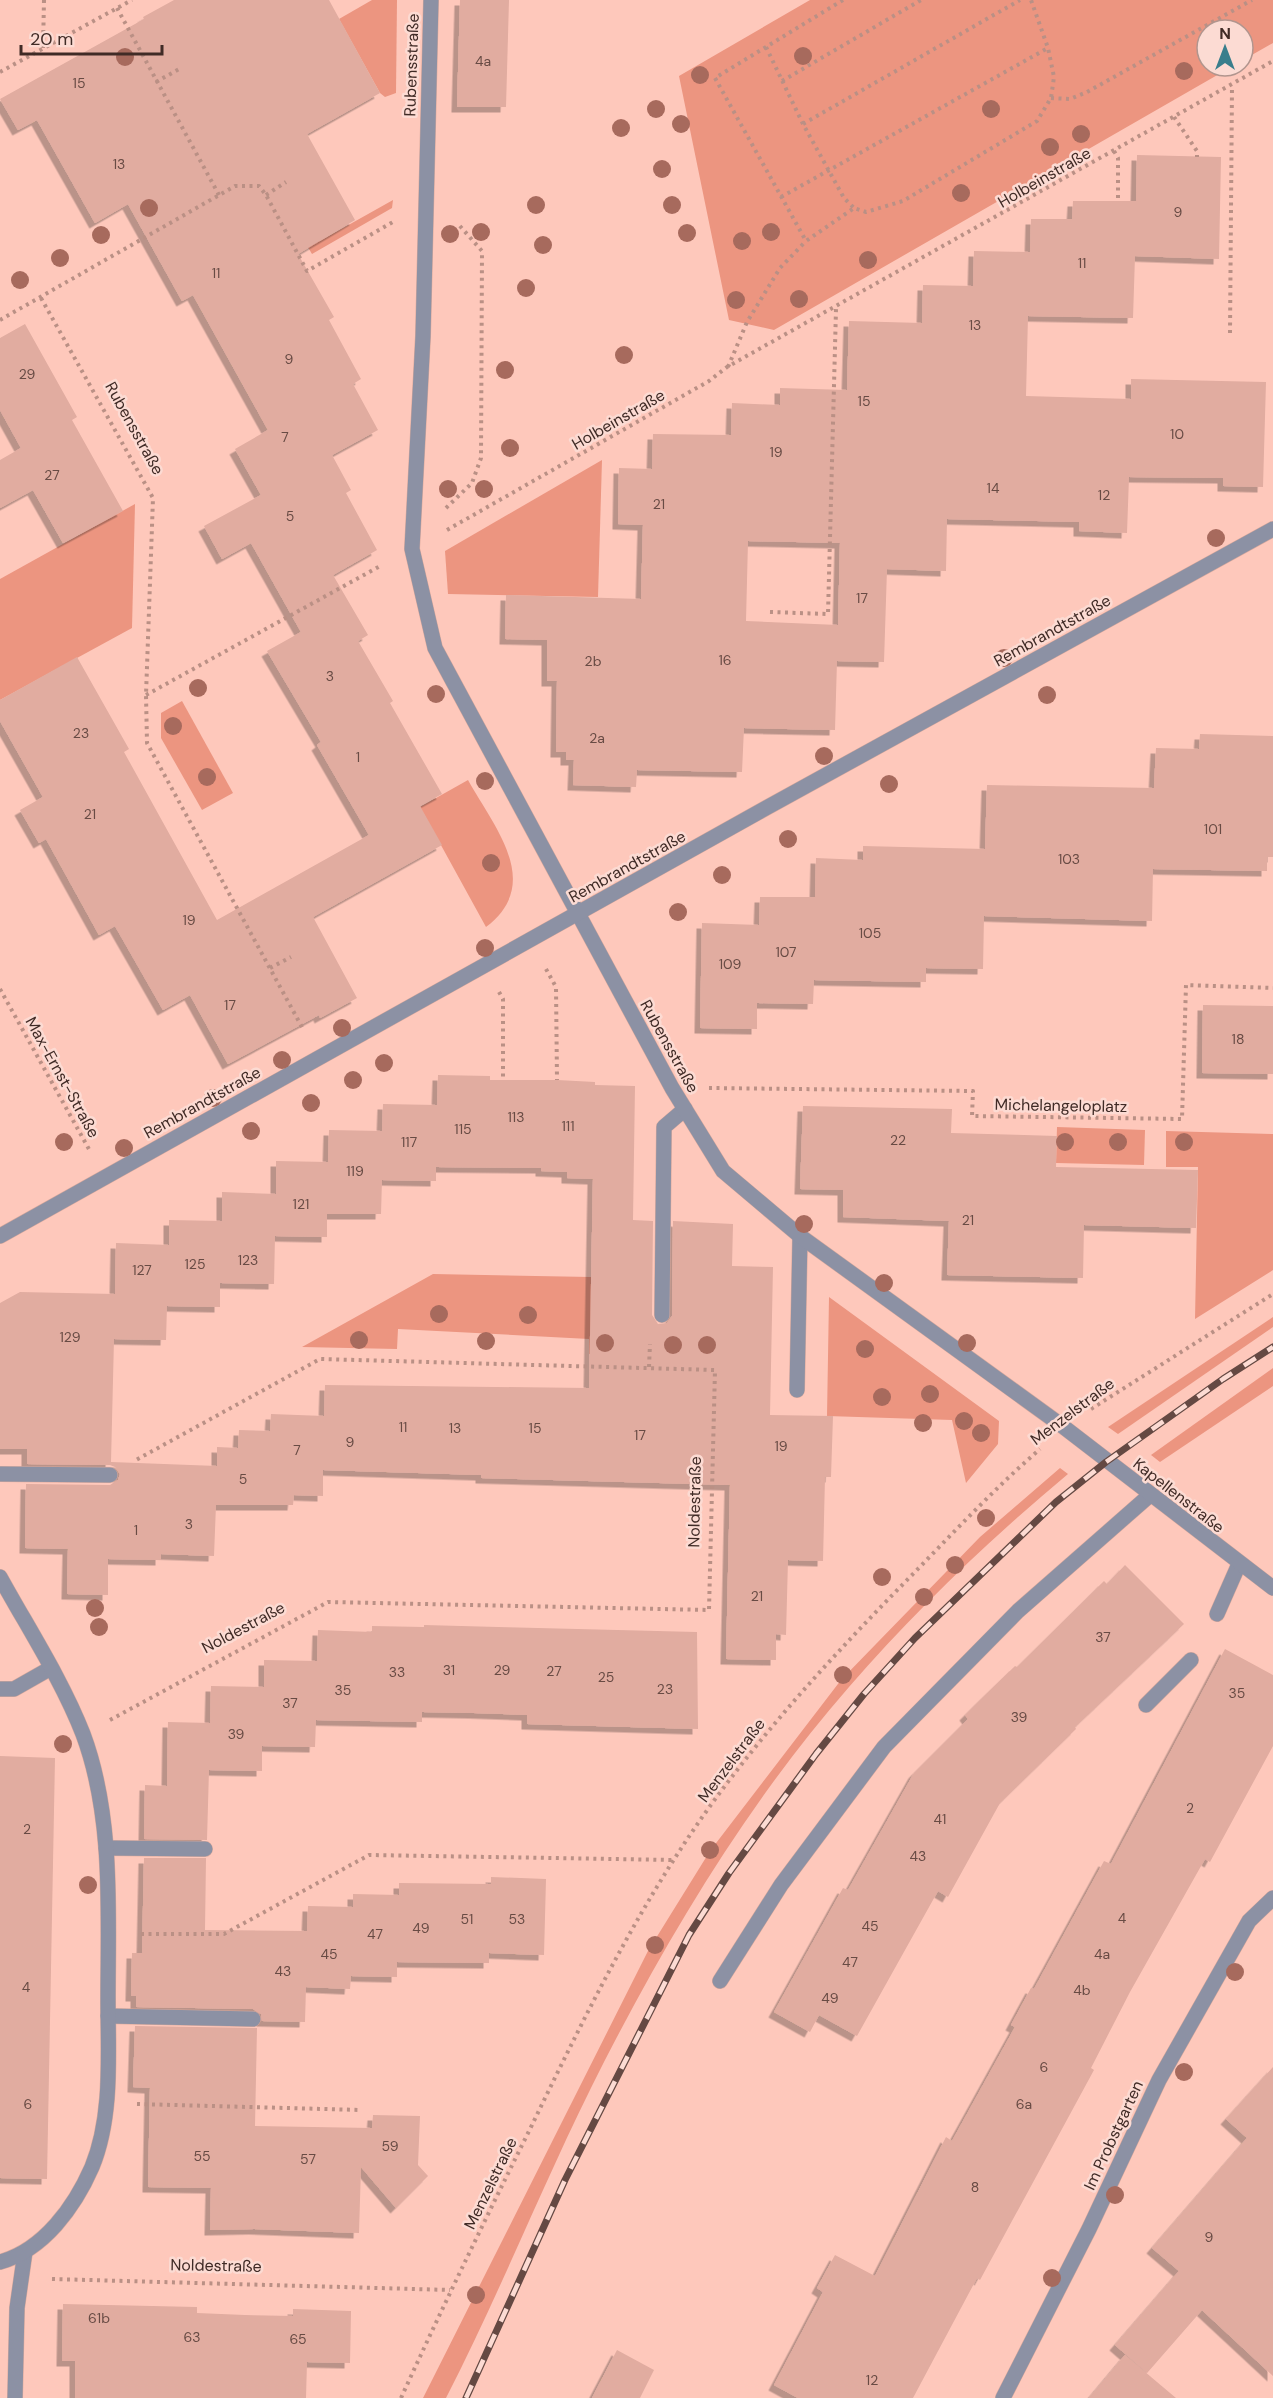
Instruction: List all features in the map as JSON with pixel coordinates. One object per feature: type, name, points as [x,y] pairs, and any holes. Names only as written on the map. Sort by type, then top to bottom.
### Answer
[{"type":"street","name":"Rubensstraße","points":[[431,0],[423,336],[415,547],[435,648],[672,1088],[723,1171],[800,1236],[1065,1428]]},
{"type":"street","name":"Rembrandtstraße","points":[[0,1236],[766,808],[1273,529]]},
{"type":"street","points":[[662,1315],[664,1127],[685,1109]]},
{"type":"street","points":[[797,1390],[800,1236]]},
{"type":"street","name":"Kapellenstraße","points":[[1065,1428],[1273,1588]]},
{"type":"street","points":[[0,1473],[110,1475]]},
{"type":"street","points":[[720,1982],[781,1885],[884,1747],[1018,1611],[1150,1495]]},
{"type":"street","points":[[1217,1614],[1239,1564]]},
{"type":"street","points":[[0,1577],[51,1668],[83,1734],[96,1782],[106,1848],[108,1934],[106,2104],[101,2136],[92,2165],[59,2221],[37,2244],[25,2252],[0,2262]]},
{"type":"street","points":[[1146,1705],[1191,1660]]},
{"type":"street","points":[[0,1689],[14,1689],[51,1668]]},
{"type":"street","points":[[106,1848],[205,1849]]},
{"type":"street","name":"Im Probstgarten","points":[[1003,2398],[1089,2229],[1159,2080],[1249,1921],[1273,1898]]},
{"type":"street","points":[[108,2016],[253,2019]]},
{"type":"street","points":[[15,2398],[17,2308],[25,2252]]},
{"type":"path","points":[[43,49],[44,0]]},
{"type":"path","points":[[0,72],[132,0]]},
{"type":"path","points":[[806,241],[715,78],[843,0]]},
{"type":"path","points":[[782,81],[921,0]]},
{"type":"path","points":[[803,124],[1020,0]]},
{"type":"path","points":[[766,47],[803,124],[844,198],[854,208],[866,212],[903,201],[1038,121],[1051,98],[1054,77],[1048,48],[1031,0]]},
{"type":"path","points":[[1051,98],[1070,99],[1087,92],[1252,0]]},
{"type":"path","points":[[117,8],[219,195]]},
{"type":"path","points":[[782,197],[1048,48]]},
{"type":"path","name":"Holbeinstraße","points":[[415,547],[709,381],[727,367],[836,308],[1273,61]]},
{"type":"path","points":[[156,82],[181,68]]},
{"type":"path","points":[[1230,333],[1232,85]]},
{"type":"path","points":[[1174,117],[1197,151],[1197,157]]},
{"type":"path","points":[[1114,150],[1118,158],[1118,201]]},
{"type":"path","points":[[266,195],[286,182]]},
{"type":"path","points":[[0,320],[235,186],[258,186],[266,195],[307,271],[425,204]]},
{"type":"path","points":[[146,695],[415,547],[442,512],[472,483],[481,458],[482,251],[425,186]]},
{"type":"path","points":[[727,367],[747,322],[780,268],[806,241],[854,208]]},
{"type":"path","name":"Rubensstraße","points":[[41,298],[153,498],[146,695],[147,743],[319,1058]]},
{"type":"path","points":[[770,612],[828,614],[836,308]]},
{"type":"path","points":[[531,940],[556,987],[557,1080]]},
{"type":"path","points":[[270,968],[291,957]]},
{"type":"path","points":[[483,967],[503,999],[503,1080]]},
{"type":"path","name":"Michelangeloplatz","points":[[672,1088],[973,1091],[972,1116],[1182,1119],[1186,985],[1273,988]]},
{"type":"path","name":"Max-Ernst-Straße","points":[[0,989],[105,1177]]},
{"type":"path","name":"Menzelstraße","points":[[401,2398],[450,2290],[609,1970],[674,1860],[712,1803],[769,1729],[847,1641],[1000,1484],[1065,1428],[1102,1401],[1273,1294]]},
{"type":"path","name":"Noldestraße","points":[[83,1734],[328,1602],[709,1610],[715,1370],[320,1359],[110,1475]]},
{"type":"path","points":[[108,1934],[224,1934],[369,1855],[674,1860]]},
{"type":"path","points":[[106,2104],[361,2110]]},
{"type":"path","name":"Noldestraße","points":[[21,2278],[450,2290]]},
{"type":"shaded area","points":[[372,0],[397,0],[396,93],[385,97],[380,93],[339,19]]},
{"type":"shaded area","points":[[810,0],[1273,0],[1273,43],[1255,53],[1255,18],[1195,18],[1195,78],[1212,78],[774,330],[729,320],[679,76]]},
{"type":"shaded area","points":[[290,190],[320,241],[393,200],[392,208],[312,254],[278,197]]},
{"type":"shaded area","points":[[602,460],[598,597],[448,594],[445,551]]},
{"type":"shaded area","points":[[135,504],[132,628],[0,700],[0,579]]},
{"type":"shaded area","points":[[182,701],[233,793],[202,810],[161,738],[161,713]]},
{"type":"shaded area","points":[[468,780],[500,836],[513,874],[511,892],[503,910],[486,927],[420,807]]},
{"type":"shaded area","points":[[1057,1127],[1145,1130],[1144,1165],[1056,1163]]},
{"type":"shaded area","points":[[1166,1131],[1273,1134],[1273,1270],[1195,1319],[1198,1167],[1166,1167]]},
{"type":"shaded area","points":[[433,1274],[591,1277],[591,1325],[641,1354],[589,1354],[589,1339],[398,1329],[397,1349],[302,1347]]},
{"type":"shaded area","points":[[829,1297],[999,1421],[998,1444],[966,1483],[952,1420],[827,1416]]},
{"type":"shaded area","points":[[1273,1317],[1273,1327],[1118,1434],[1108,1427]]},
{"type":"shaded area","points":[[1273,1368],[1273,1386],[1160,1462],[1151,1455]]},
{"type":"shaded area","points":[[1060,1468],[1068,1474],[954,1576],[874,1658],[813,1730],[747,1819],[686,1914],[605,2060],[446,2398],[423,2398],[648,1951],[710,1851],[841,1680],[980,1537]]},
{"type":"building","points":[[174,0],[329,0],[380,93],[307,134],[355,220],[298,254],[334,317],[329,320],[361,379],[353,384],[378,430],[332,455],[351,490],[346,493],[377,550],[333,575],[368,635],[358,641],[393,701],[390,703],[442,794],[420,806],[442,845],[313,917],[357,998],[320,1018],[319,1015],[228,1064],[190,995],[163,1010],[115,926],[99,935],[46,839],[39,843],[20,810],[43,797],[0,721],[0,700],[77,657],[129,749],[124,752],[217,920],[369,835],[317,745],[321,742],[267,651],[301,632],[251,543],[222,559],[204,526],[261,495],[235,449],[268,430],[193,295],[182,301],[128,204],[95,223],[37,120],[18,130],[0,99]]},
{"type":"building","points":[[460,0],[509,0],[506,107],[457,107]]},
{"type":"building","points":[[1137,155],[1221,157],[1219,259],[1135,256],[1133,318],[1028,316],[1026,396],[1131,399],[1131,379],[1266,382],[1263,487],[1223,486],[1223,478],[1129,477],[1127,533],[1079,531],[1079,522],[947,519],[946,571],[887,569],[884,662],[837,661],[835,730],[744,728],[742,772],[637,770],[636,787],[573,785],[574,760],[566,760],[566,752],[556,752],[557,681],[547,681],[547,640],[505,639],[506,595],[641,599],[643,525],[618,524],[619,468],[652,469],[653,434],[731,435],[732,403],[780,405],[780,388],[847,390],[849,321],[922,323],[923,285],[973,286],[974,251],[1030,252],[1031,219],[1072,219],[1073,201],[1136,201]],"holes":[[[748,541],[840,543],[838,625],[746,621]]]},
{"type":"building","points":[[25,324],[77,417],[72,420],[123,511],[63,543],[33,490],[0,508],[0,460],[21,448],[0,410],[0,338]]},
{"type":"building","points":[[1200,734],[1273,736],[1273,857],[1267,857],[1267,871],[1153,869],[1152,921],[984,916],[983,969],[926,968],[926,982],[814,980],[813,1004],[757,1003],[757,1029],[700,1028],[702,923],[759,925],[760,897],[815,897],[816,858],[863,860],[863,846],[985,849],[987,785],[1154,788],[1156,748],[1199,749]]},
{"type":"building","points":[[1203,1005],[1273,1006],[1273,1074],[1202,1073]]},
{"type":"building","points":[[438,1075],[490,1076],[490,1080],[557,1080],[595,1082],[595,1085],[635,1086],[633,1220],[653,1221],[652,1315],[658,1324],[667,1323],[672,1316],[673,1221],[733,1224],[732,1266],[773,1267],[770,1415],[833,1416],[831,1477],[825,1477],[823,1561],[788,1560],[786,1635],[776,1634],[776,1660],[726,1659],[730,1485],[481,1478],[481,1475],[323,1470],[323,1496],[294,1495],[293,1505],[216,1505],[214,1556],[161,1554],[161,1560],[108,1559],[108,1595],[67,1594],[68,1549],[25,1548],[26,1484],[110,1485],[118,1480],[120,1474],[115,1467],[110,1465],[27,1464],[27,1449],[0,1449],[0,1303],[20,1292],[115,1294],[116,1243],[169,1245],[169,1220],[222,1221],[222,1192],[276,1194],[276,1161],[328,1162],[329,1130],[382,1131],[383,1104],[437,1105]],"holes":[[[436,1167],[541,1168],[541,1171],[567,1172],[567,1178],[593,1179],[589,1388],[325,1385],[324,1416],[271,1414],[270,1431],[239,1430],[238,1448],[217,1447],[217,1466],[111,1462],[114,1339],[166,1340],[167,1306],[220,1307],[220,1283],[274,1284],[275,1236],[327,1237],[327,1214],[381,1214],[382,1180],[436,1181]]]},
{"type":"building","points":[[803,1106],[952,1109],[951,1133],[1057,1136],[1056,1167],[1198,1170],[1196,1228],[1084,1225],[1083,1278],[947,1275],[949,1221],[843,1217],[843,1190],[800,1189]]},
{"type":"building","points":[[1125,1565],[1184,1624],[1075,1727],[1076,1729],[1000,1803],[948,1897],[938,1891],[857,2036],[819,2015],[810,2032],[774,2012],[843,1888],[848,1890],[914,1773],[968,1719],[965,1715],[981,1699],[1015,1666],[1017,1667],[1104,1581],[1107,1584]]},
{"type":"building","points":[[424,1625],[697,1632],[698,1729],[527,1724],[527,1715],[474,1713],[422,1712],[422,1722],[316,1720],[315,1747],[262,1746],[262,1771],[209,1770],[207,1840],[144,1839],[145,1785],[167,1786],[168,1722],[210,1723],[211,1686],[264,1687],[264,1660],[317,1661],[318,1630],[372,1632],[372,1626],[424,1627]]},
{"type":"building","points":[[1225,1649],[1273,1675],[1273,1746],[1210,1862],[1205,1859],[1130,1992],[1091,2068],[1094,2070],[980,2280],[977,2278],[913,2398],[798,2398],[774,2385],[823,2292],[817,2288],[835,2255],[875,2276],[946,2137],[952,2141],[1015,2027],[1011,2025],[1031,1988],[1034,1989],[1104,1861],[1111,1864]]},
{"type":"building","points":[[0,1756],[55,1758],[47,2179],[0,2178]]},
{"type":"building","points":[[144,1858],[206,1858],[205,1930],[307,1931],[308,1906],[353,1907],[353,1894],[399,1895],[399,1883],[491,1884],[491,1877],[546,1879],[544,1955],[489,1953],[489,1963],[397,1962],[397,1977],[351,1976],[350,1989],[306,1987],[305,2022],[262,2021],[261,2014],[253,2009],[136,2007],[136,1996],[131,1996],[132,1953],[142,1953]]},
{"type":"building","points":[[135,2026],[257,2028],[255,2126],[372,2128],[373,2115],[420,2116],[418,2165],[428,2176],[396,2208],[361,2167],[359,2233],[254,2229],[210,2230],[211,2188],[148,2187],[150,2088],[133,2087]]},
{"type":"building","points":[[1273,2067],[1273,2376],[1202,2310],[1147,2373],[1115,2345],[1179,2271],[1152,2248],[1247,2138],[1226,2119]]},
{"type":"building","points":[[63,2304],[197,2307],[197,2313],[245,2315],[293,2316],[293,2309],[351,2311],[350,2363],[307,2362],[306,2398],[75,2398],[75,2361],[62,2361]]},
{"type":"building","points":[[617,2350],[654,2370],[640,2398],[592,2398]]},
{"type":"building","points":[[1125,2355],[1176,2398],[1089,2398]]},
{"type":"railway","points":[[466,2398],[565,2180],[689,1935],[729,1873],[816,1754],[864,1694],[915,1638],[1056,1502],[1106,1462],[1223,1379],[1273,1347]]}]
